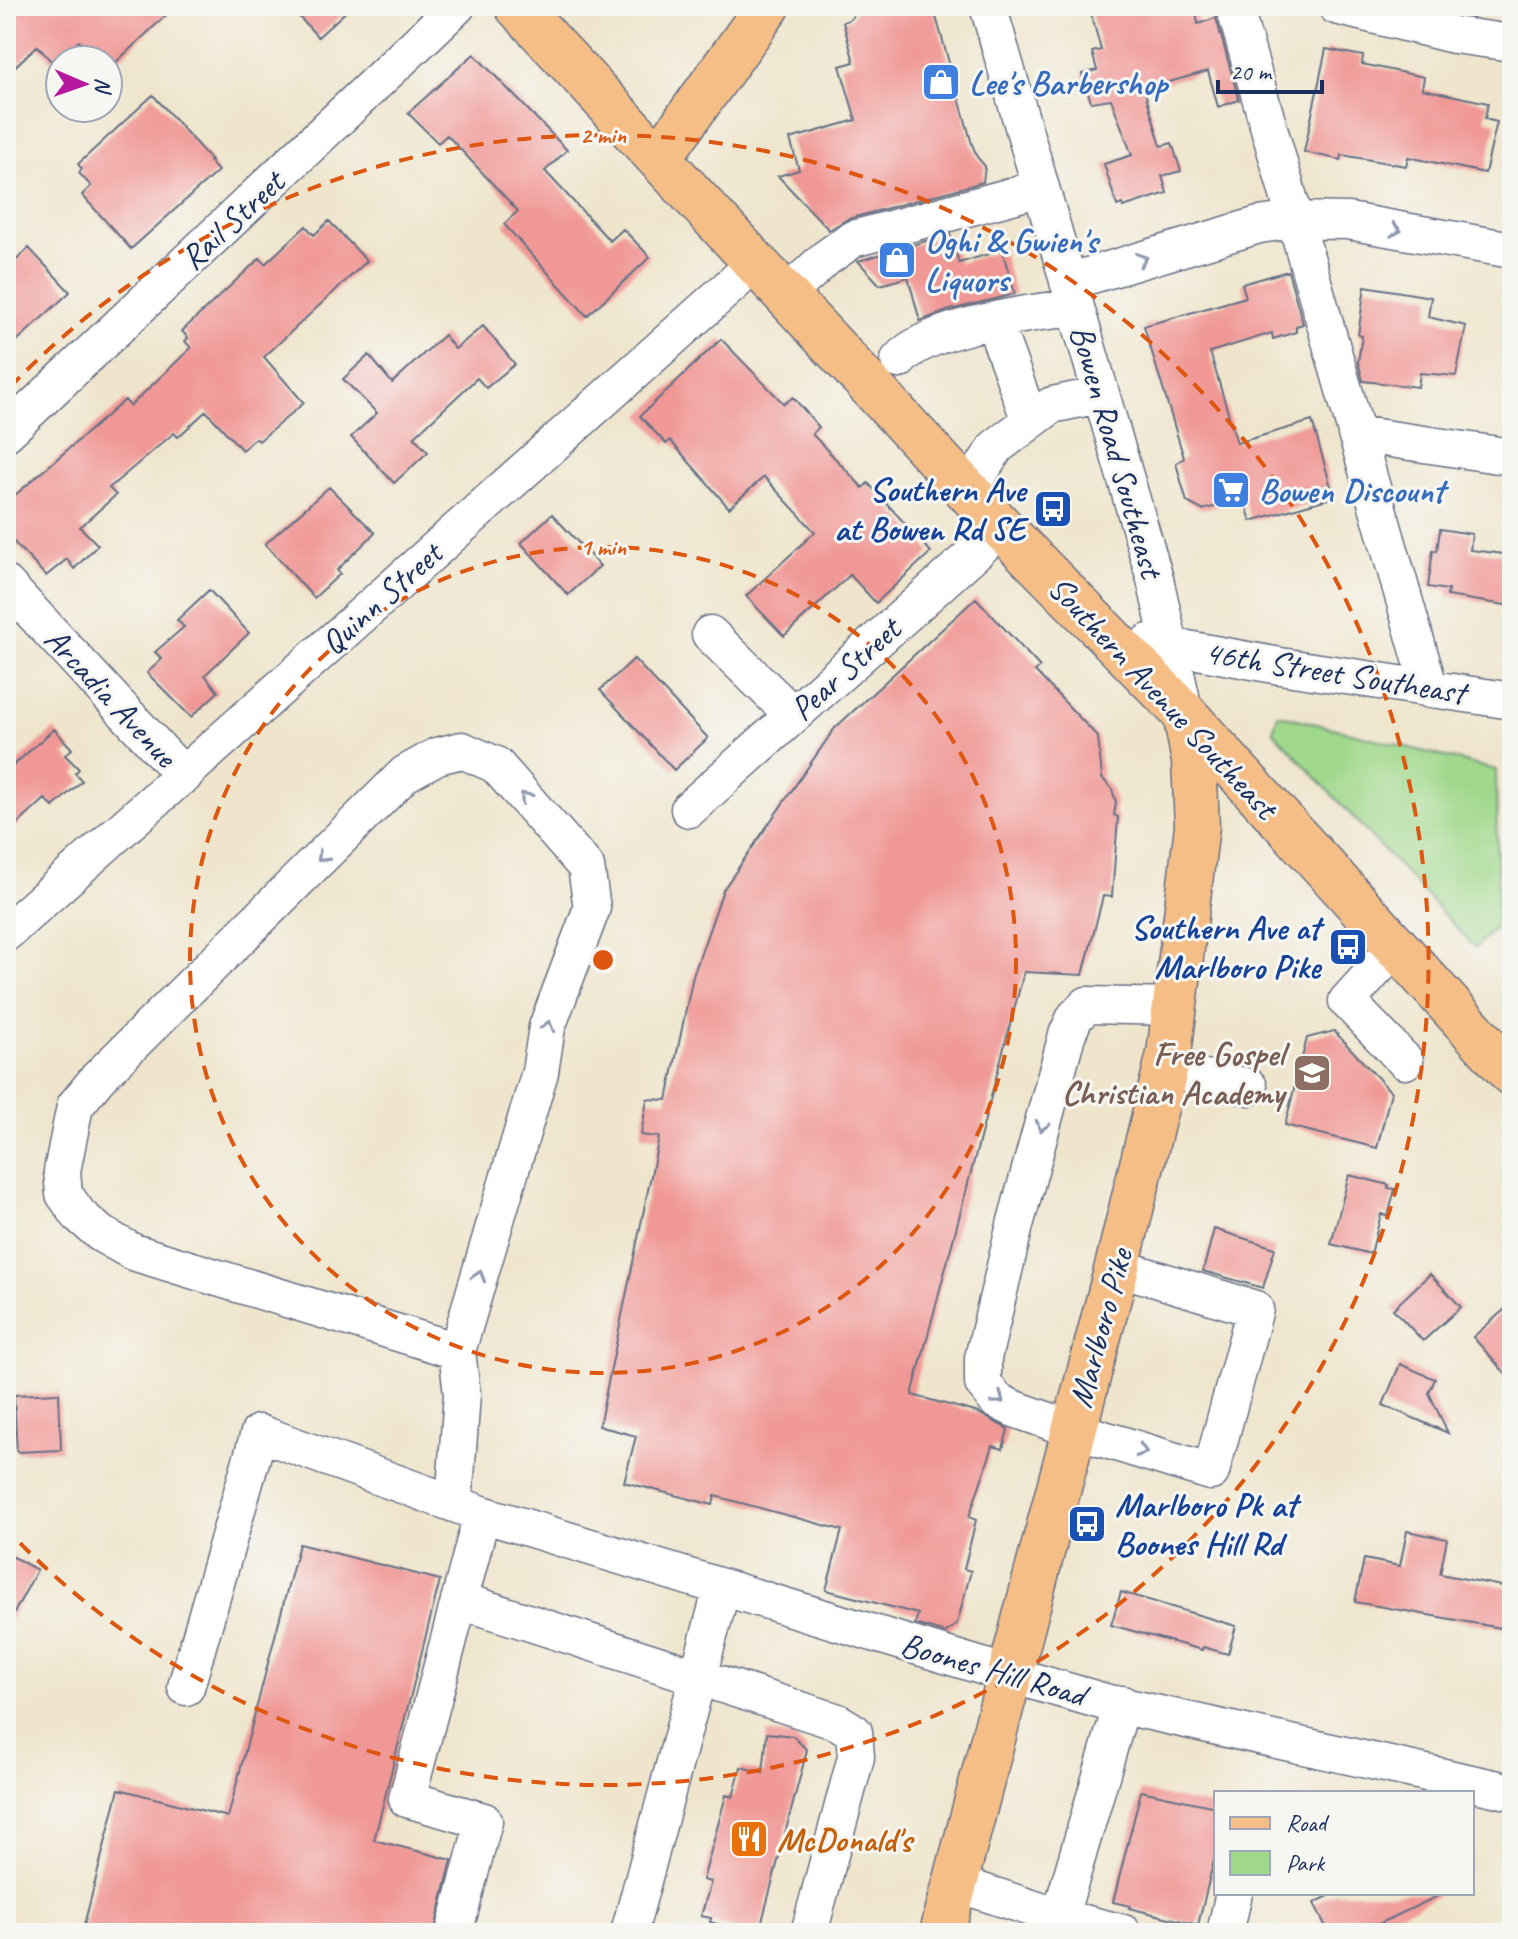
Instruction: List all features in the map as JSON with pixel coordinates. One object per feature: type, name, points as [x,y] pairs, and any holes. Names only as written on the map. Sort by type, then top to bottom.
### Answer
[{"type":"main road","name":"Southern Avenue Southeast","points":[[517,6],[1002,528],[1185,714],[1512,1073]]},
{"type":"main road","points":[[659,158],[768,6]]},
{"type":"main road","name":"Marlboro Pike","points":[[942,1933],[1117,1267],[1165,1070],[1197,826],[1194,761],[1185,714]]},
{"type":"street","name":"Rail Street","points":[[6,433],[457,6]]},
{"type":"street","name":"Bowen Road Southeast","points":[[988,6],[1155,579],[1185,714]]},
{"type":"street","points":[[1234,6],[1430,690]]},
{"type":"street","points":[[1336,6],[1454,35],[1512,43]]},
{"type":"street","points":[[786,295],[826,258],[853,239],[1041,188]]},
{"type":"street","points":[[899,360],[907,350],[941,335],[1035,312],[1072,295],[1259,225],[1295,220],[1348,221],[1512,250]]},
{"type":"street","name":"Quinn Street","points":[[6,933],[756,263]]},
{"type":"street","points":[[994,322],[1030,421]]},
{"type":"street","points":[[968,491],[996,447],[1030,421],[1062,401],[1100,395]]},
{"type":"street","points":[[1356,434],[1512,457]]},
{"type":"street","name":"Pear Street","points":[[689,809],[1002,528]]},
{"type":"street","name":"Arcadia Avenue","points":[[6,584],[184,776]]},
{"type":"street","points":[[710,634],[793,715]]},
{"type":"street","name":"46th Street Southeast","points":[[1112,637],[1512,701]]},
{"type":"street","points":[[454,1933],[484,1821],[407,1799],[459,1600],[468,1509],[457,1351],[540,1072],[547,1027],[592,908],[586,867],[496,765],[462,750],[437,756],[405,774],[98,1078],[75,1106],[62,1171],[64,1194],[79,1215],[101,1234],[133,1252],[457,1351]]},
{"type":"street","points":[[1396,947],[1347,1001],[1405,1061]]},
{"type":"street","points":[[1117,1267],[1255,1309],[1211,1472],[1074,1430],[996,1400],[983,1383],[983,1358],[1019,1210],[1067,1035],[1075,1017],[1087,1005],[1174,1007]]},
{"type":"street","points":[[1165,1070],[1249,1087]]},
{"type":"street","name":"Boones Hill Road","points":[[186,1687],[259,1433],[468,1509],[1105,1702],[1512,1792]]},
{"type":"street","points":[[630,1929],[722,1588]]},
{"type":"street","points":[[459,1600],[838,1722],[854,1732],[856,1757],[809,1933]]},
{"type":"street","points":[[1057,1925],[1122,1704]]},
{"type":"street","points":[[955,1883],[1057,1925],[1123,1933]]},
{"type":"street","points":[[1225,1933],[1234,1895]]},
{"type":"green space","points":[[1278,714],[1496,770],[1498,925],[1475,948],[1273,731]]},
{"type":"building","points":[[16,6],[176,6],[124,55],[124,44],[82,44],[79,41],[76,44],[44,44],[44,53],[37,46],[6,75],[6,16]]},
{"type":"building","points":[[289,6],[352,6],[318,37]]},
{"type":"building","points":[[859,6],[933,6],[972,144],[985,166],[983,182],[848,219],[829,230],[778,176],[799,170],[790,139],[856,120],[840,66],[854,62],[843,22],[851,19]]},
{"type":"building","points":[[1089,6],[1195,6],[1198,24],[1216,18],[1239,100],[1218,107],[1208,71],[1144,89],[1161,146],[1172,143],[1181,171],[1162,176],[1167,193],[1123,207],[1122,204],[1117,206],[1104,164],[1132,155],[1111,99],[1091,102],[1082,74],[1097,70],[1092,52],[1101,50]]},
{"type":"building","points":[[1326,49],[1363,56],[1362,64],[1424,77],[1422,89],[1488,103],[1485,119],[1497,122],[1485,173],[1408,157],[1406,166],[1342,155],[1341,160],[1304,152]]},
{"type":"building","points":[[474,54],[567,150],[545,171],[610,241],[623,229],[650,257],[587,316],[504,224],[518,211],[447,135],[438,143],[408,113]]},
{"type":"building","points":[[153,95],[218,171],[131,249],[82,195],[91,186],[79,173],[82,169],[78,164]]},
{"type":"building","points":[[329,221],[367,261],[264,357],[304,403],[259,441],[256,438],[242,450],[206,411],[178,437],[174,433],[109,488],[116,495],[80,527],[98,545],[74,569],[67,559],[46,576],[6,534],[6,503],[125,400],[130,406],[191,348],[182,331],[260,258],[265,264],[306,226],[314,235]]},
{"type":"building","points":[[950,234],[959,263],[1002,250],[1015,294],[920,321],[908,277],[880,285],[858,261]]},
{"type":"building","points":[[29,248],[70,292],[6,351],[6,270]]},
{"type":"building","points":[[1288,271],[1303,324],[1296,326],[1296,332],[1273,339],[1272,333],[1210,352],[1237,443],[1312,421],[1334,497],[1251,521],[1244,499],[1202,510],[1187,502],[1176,463],[1184,458],[1144,326],[1246,297],[1242,284]]},
{"type":"building","points":[[1365,286],[1431,297],[1428,317],[1466,326],[1456,376],[1420,373],[1418,387],[1363,381],[1358,362],[1362,336],[1358,335]]},
{"type":"building","points":[[483,326],[515,364],[486,388],[477,378],[414,437],[428,452],[394,483],[351,437],[377,413],[343,379],[369,355],[392,383],[444,335],[455,349]]},
{"type":"building","points":[[721,339],[784,404],[793,397],[819,427],[812,434],[863,488],[868,483],[931,552],[876,603],[850,575],[784,636],[746,596],[815,532],[764,477],[729,508],[670,440],[666,444],[640,416]]},
{"type":"building","points":[[329,487],[375,533],[337,570],[340,574],[314,598],[265,544]]},
{"type":"building","points":[[552,514],[600,566],[568,595],[521,543]]},
{"type":"building","points":[[1440,529],[1472,534],[1470,550],[1512,555],[1512,606],[1447,596],[1448,590],[1428,587],[1433,550],[1437,551]]},
{"type":"building","points":[[209,590],[249,633],[205,675],[218,692],[191,717],[147,673],[162,659],[155,652],[184,627],[177,620]]},
{"type":"building","points":[[976,598],[1040,667],[1035,671],[1098,737],[1102,778],[1112,789],[1116,802],[1114,815],[1118,817],[1112,897],[1103,896],[1083,975],[1024,972],[912,1395],[979,1413],[1008,1429],[1003,1449],[993,1446],[969,1517],[976,1520],[964,1569],[971,1571],[957,1624],[945,1633],[915,1624],[918,1614],[826,1590],[842,1530],[715,1496],[713,1505],[624,1482],[636,1436],[599,1426],[659,1137],[641,1135],[647,1099],[667,1100],[693,976],[723,890],[835,728]]},
{"type":"building","points":[[634,659],[708,738],[674,770],[600,690]]},
{"type":"building","points":[[54,729],[72,749],[65,755],[79,769],[75,773],[82,781],[53,807],[45,799],[6,835],[6,772]]},
{"type":"building","points":[[1334,1031],[1391,1092],[1377,1148],[1285,1125],[1307,1038]]},
{"type":"building","points":[[1349,1175],[1395,1189],[1388,1216],[1381,1214],[1371,1254],[1331,1244]]},
{"type":"building","points":[[1214,1229],[1275,1248],[1263,1288],[1203,1271]]},
{"type":"building","points":[[1430,1274],[1461,1307],[1423,1341],[1393,1309]]},
{"type":"building","points":[[1512,1303],[1512,1381],[1473,1337]]},
{"type":"building","points":[[1400,1364],[1435,1379],[1429,1393],[1448,1433],[1383,1405]]},
{"type":"building","points":[[59,1393],[61,1450],[17,1452],[14,1395]]},
{"type":"building","points":[[1407,1531],[1447,1539],[1440,1574],[1512,1588],[1512,1630],[1355,1602],[1364,1559],[1400,1566]]},
{"type":"building","points":[[299,1544],[440,1580],[374,1840],[452,1860],[434,1933],[82,1933],[119,1789],[228,1817]]},
{"type":"building","points":[[6,1553],[37,1570],[6,1628]]},
{"type":"building","points":[[1121,1592],[1236,1626],[1228,1654],[1111,1625]]},
{"type":"building","name":"McDonald's","points":[[767,1733],[793,1736],[807,1750],[759,1933],[749,1933],[710,1922],[711,1918],[701,1916],[711,1882],[703,1880],[726,1795],[733,1797],[741,1767],[763,1773]]},
{"type":"building","points":[[1141,1791],[1214,1807],[1214,1860],[1198,1925],[1113,1902]]},
{"type":"building","points":[[1331,1895],[1440,1895],[1360,1933],[1329,1933],[1314,1903]]},
{"type":"place","name":"Lee's Barbershop","points":[[941,82]]},
{"type":"place","name":"Oghi & Gwien's Liquors","points":[[897,260]]},
{"type":"place","name":"Bowen Discount","points":[[1231,490]]},
{"type":"place","name":"Southern Ave at Bowen Rd SE","points":[[1053,509]]},
{"type":"place","name":"Southern Ave at Marlboro Pike","points":[[1348,947]]},
{"type":"place","name":"Free Gospel Christian Academy","points":[[1312,1073]]},
{"type":"place","name":"Marlboro Pk at Boones Hill Rd","points":[[1087,1524]]},
{"type":"place","name":"McDonald's","points":[[749,1839]]}]
